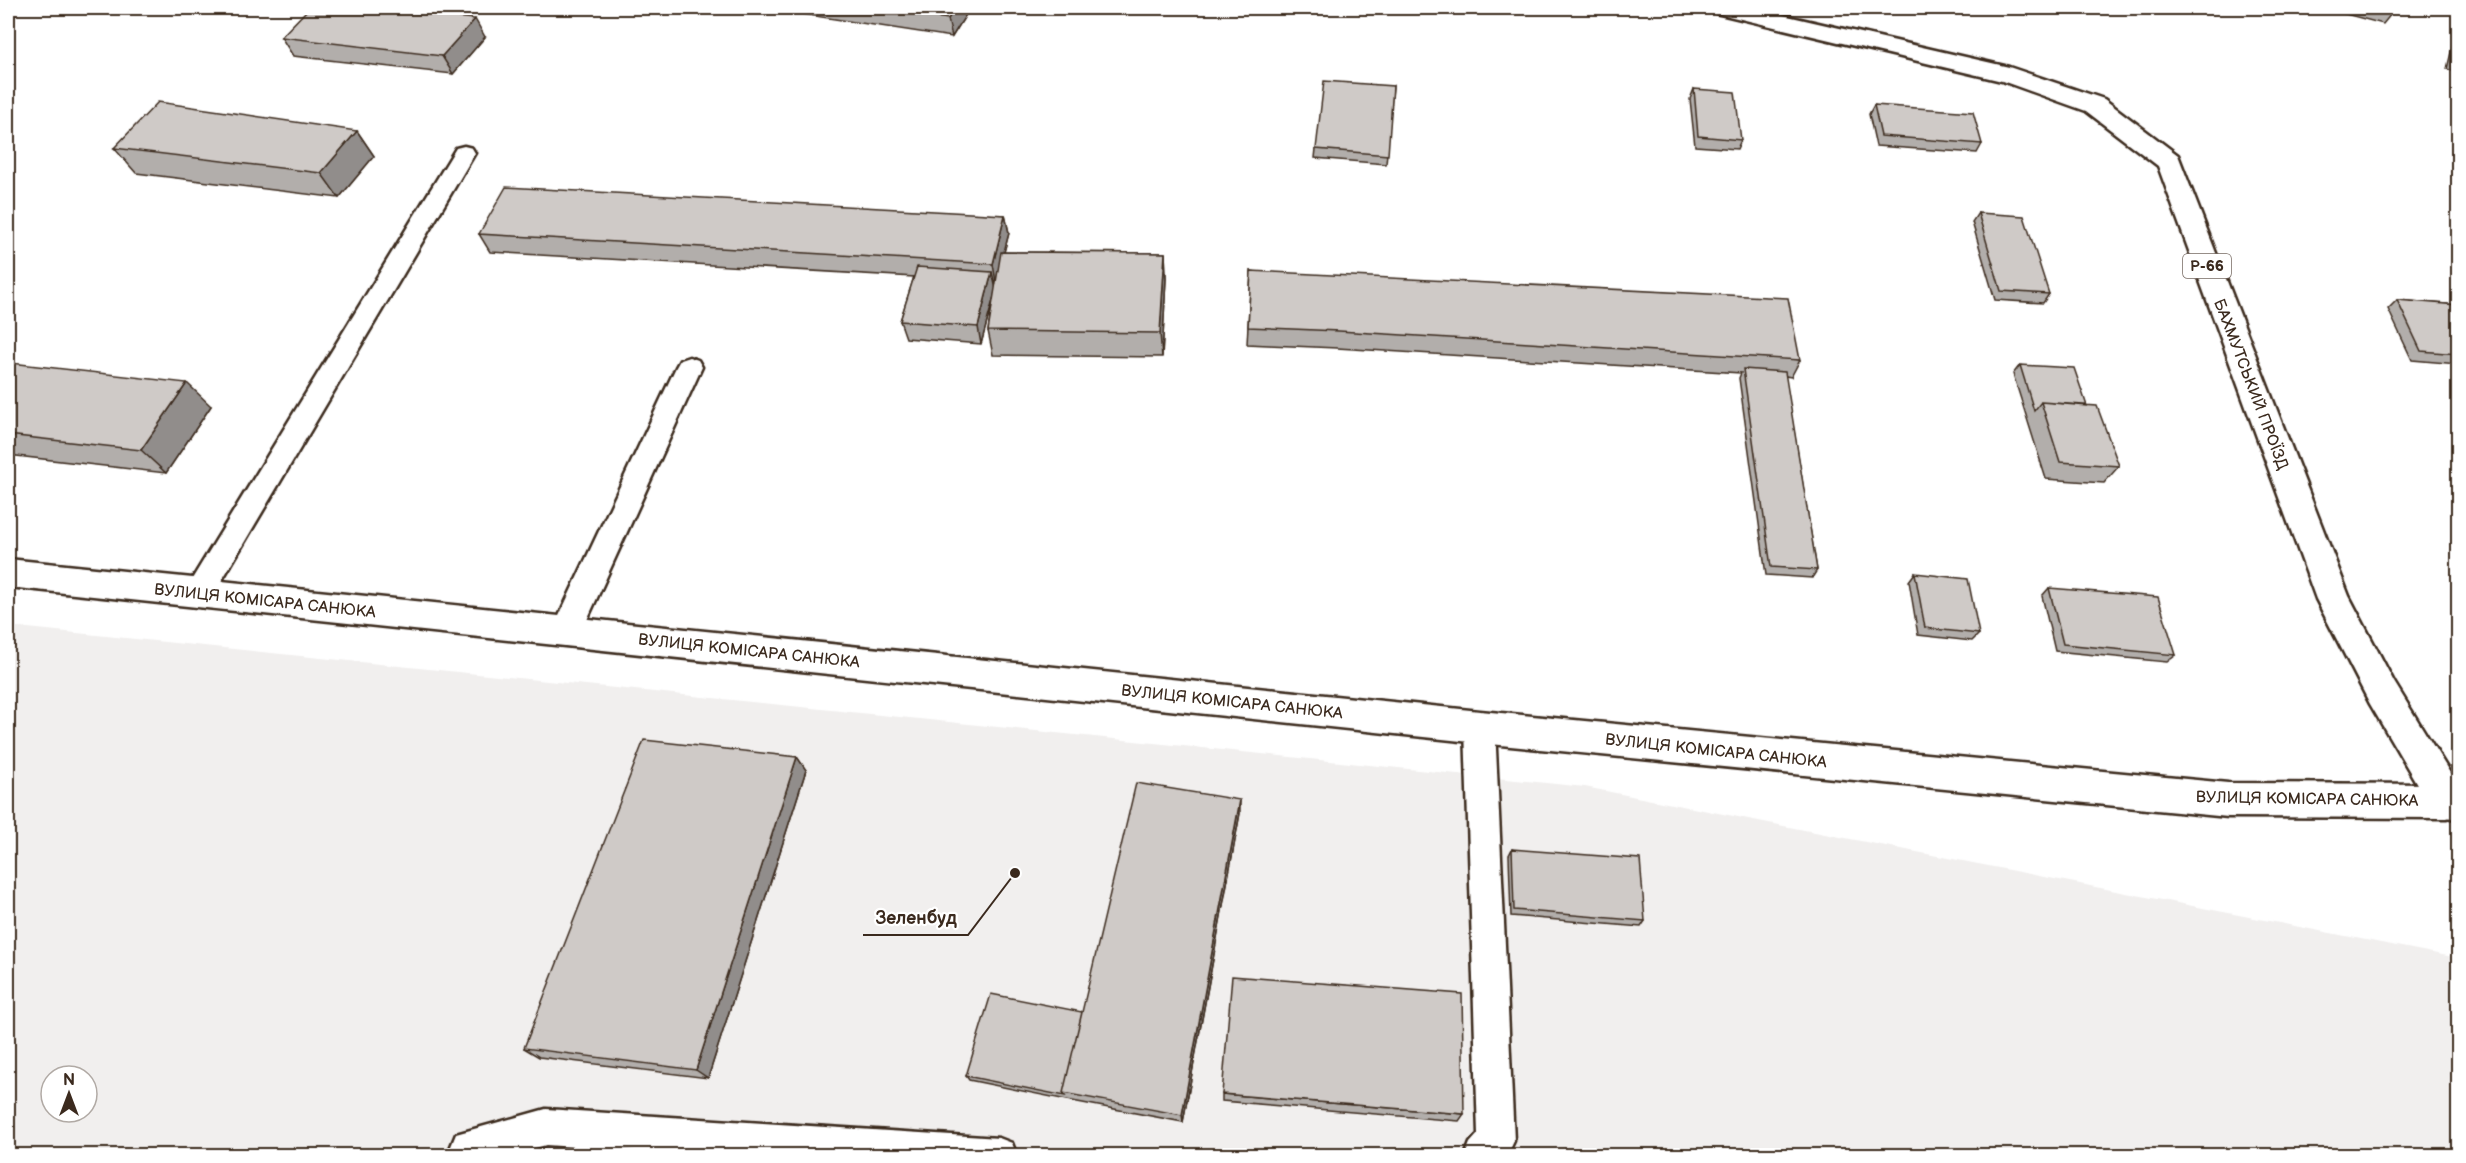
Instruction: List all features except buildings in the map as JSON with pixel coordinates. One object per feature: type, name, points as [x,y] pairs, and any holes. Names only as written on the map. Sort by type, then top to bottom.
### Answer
[{"type":"street","name":"БАХМУТСЬКИЙ ПРОЇЗД","points":[[1724,8],[2009,75],[2095,105],[2169,161],[2333,599],[2382,693],[2453,802]]},
{"type":"street","name":"ВУЛИЦЯ КОМІСАРА САНЮКА","points":[[8,573],[1480,727],[2228,800],[2453,802]]},
{"type":"lane","points":[[199,593],[464,153]]},
{"type":"lane","points":[[567,631],[689,367]]},
{"type":"lane","points":[[1480,727],[1496,1141],[1483,1155]]},
{"type":"lane","points":[[465,1155],[469,1147],[546,1127],[999,1155]]},
{"type":"shaded area","points":[[8,626],[1585,787],[2458,958],[2458,1155],[8,1155]]},
{"type":"place","name":"Зеленбуд","points":[[1015,873]]}]
